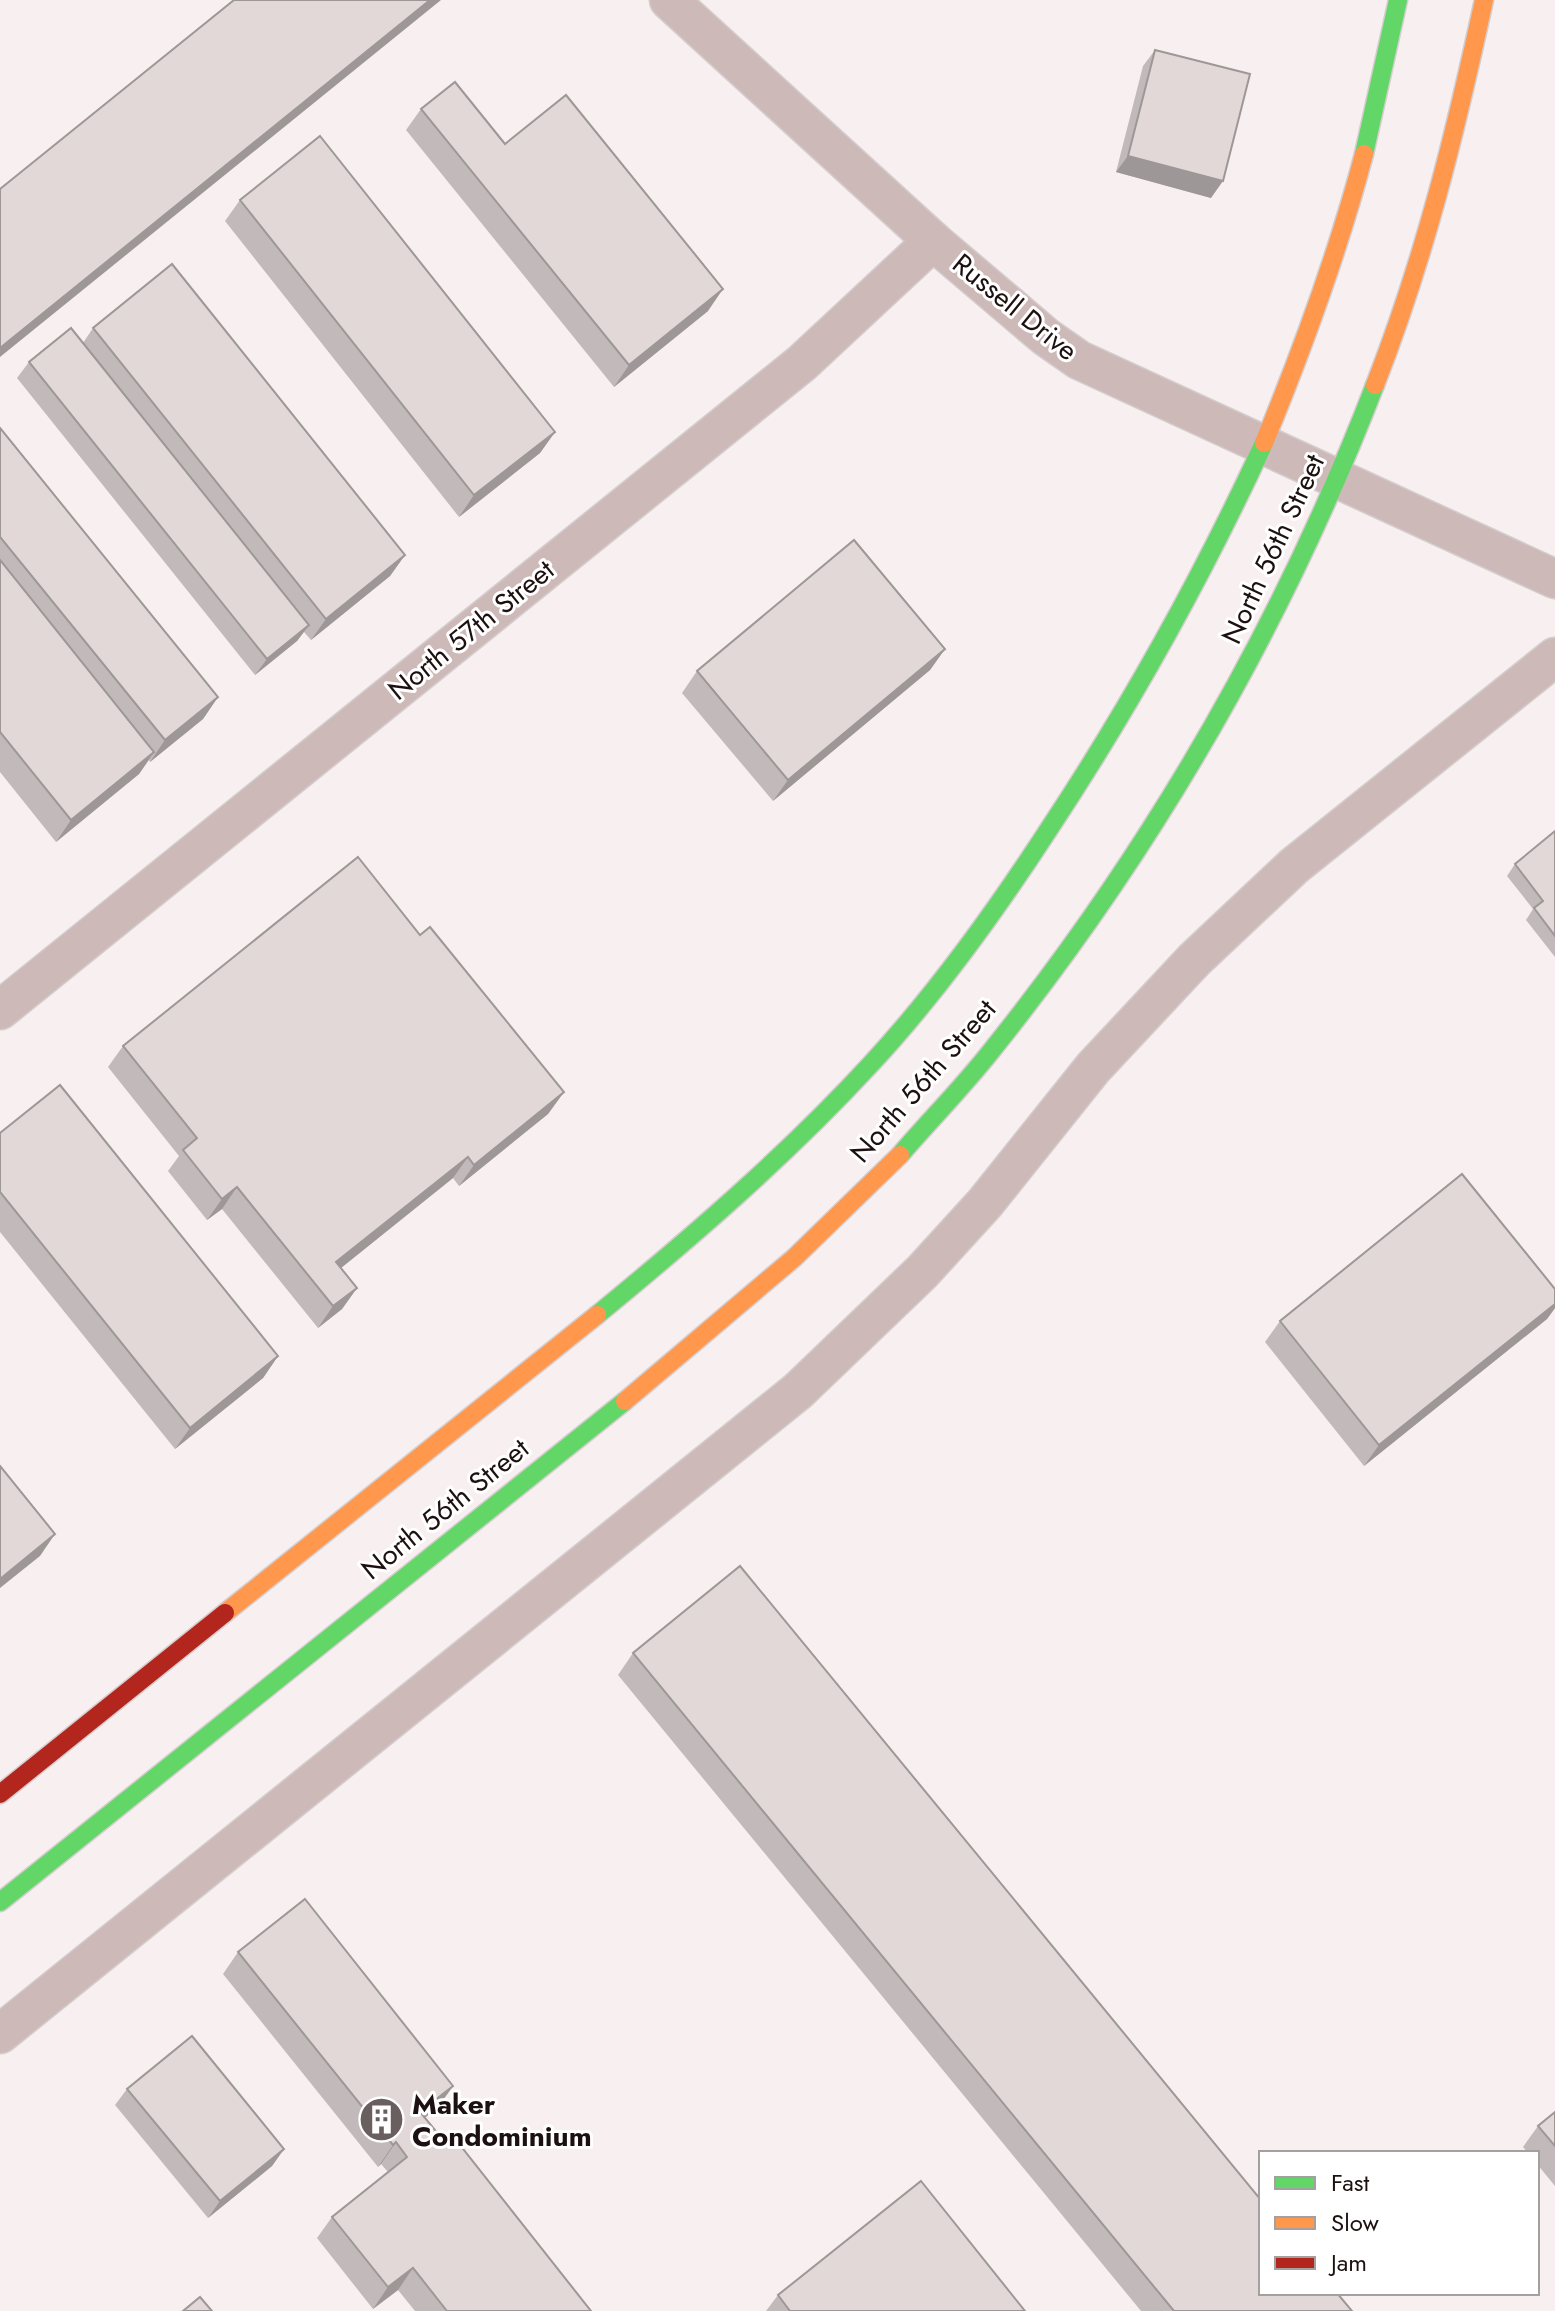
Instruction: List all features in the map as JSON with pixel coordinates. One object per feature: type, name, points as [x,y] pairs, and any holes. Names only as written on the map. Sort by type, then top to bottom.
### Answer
[{"type":"main road","name":"North 56th Street","points":[[0,1794],[622,1294],[742,1189],[861,1072],[919,1009],[1011,886],[1103,752],[1181,615],[1220,539],[1319,312],[1368,149],[1398,0]]},
{"type":"main road","name":"North 56th Street","points":[[0,1902],[676,1360],[799,1255],[888,1168],[983,1060],[1077,939],[1175,792],[1248,667],[1339,477],[1399,331],[1446,178],[1484,0]]},
{"type":"street","name":"Russell Drive","points":[[669,0],[933,241],[1046,337],[1079,360],[1555,579]]},
{"type":"street","name":"North 57th Street","points":[[0,1010],[802,363],[843,329],[933,241]]},
{"type":"street","points":[[0,2034],[798,1391],[922,1272],[985,1203],[1093,1068],[1194,960],[1294,866],[1555,657]]},
{"type":"building","points":[[234,0],[430,0],[0,348],[0,189]]},
{"type":"building","points":[[1155,50],[1250,74],[1223,181],[1128,156]]},
{"type":"building","points":[[455,82],[505,144],[566,95],[723,289],[629,365],[421,109]]},
{"type":"building","points":[[320,136],[555,432],[474,495],[240,200]]},
{"type":"building","points":[[172,264],[405,555],[326,619],[93,328]]},
{"type":"building","points":[[71,328],[309,625],[267,659],[29,362]]},
{"type":"building","points":[[0,428],[218,697],[165,740],[0,537]]},
{"type":"building","points":[[854,540],[945,649],[788,780],[697,671]]},
{"type":"building","points":[[0,560],[154,752],[71,820],[0,732]]},
{"type":"building","points":[[1555,831],[1555,936],[1534,908],[1543,901],[1515,864]]},
{"type":"building","points":[[358,857],[420,935],[430,927],[564,1092],[474,1165],[468,1157],[336,1262],[357,1288],[333,1306],[237,1187],[222,1199],[183,1150],[197,1138],[123,1046]]},
{"type":"building","points":[[60,1085],[278,1356],[190,1428],[0,1192],[0,1133]]},
{"type":"building","points":[[1462,1174],[1555,1289],[1555,1304],[1379,1445],[1280,1321]]},
{"type":"building","points":[[0,1466],[55,1534],[0,1579]]},
{"type":"building","points":[[740,1566],[1259,2198],[1259,2295],[1339,2295],[1352,2311],[1174,2311],[633,1653]]},
{"type":"building","name":"Maker Condominium","points":[[305,1899],[453,2086],[420,2112],[444,2141],[452,2135],[591,2311],[447,2311],[413,2268],[388,2287],[332,2217],[407,2157],[396,2142],[393,2145],[238,1952]]},
{"type":"building","points":[[192,2036],[284,2149],[220,2201],[127,2089]]},
{"type":"building","points":[[1555,2112],[1555,2146],[1538,2126]]},
{"type":"building","points":[[921,2181],[1025,2311],[790,2311],[778,2295]]},
{"type":"building","points":[[200,2297],[212,2311],[183,2311]]},
{"type":"traffic: fast","points":[[1364,154],[1398,0]]},
{"type":"traffic: fast","points":[[900,1155],[981,1064],[1051,974],[1159,815],[1209,732],[1299,562],[1375,385]]},
{"type":"traffic: fast","points":[[597,1315],[703,1226],[838,1099],[895,1038],[964,951],[1049,829],[1137,688],[1216,542],[1264,443]]},
{"type":"traffic: fast","points":[[0,1902],[625,1401]]},
{"type":"traffic: slow","points":[[1375,385],[1409,290],[1437,195],[1484,0]]},
{"type":"traffic: slow","points":[[1264,443],[1319,300],[1364,154]]},
{"type":"traffic: slow","points":[[625,1401],[794,1258],[900,1155]]},
{"type":"traffic: slow","points":[[225,1613],[597,1315]]},
{"type":"traffic: jam","points":[[0,1794],[225,1613]]},
{"type":"place","name":"Maker Condominium","points":[[381,2120]]}]
